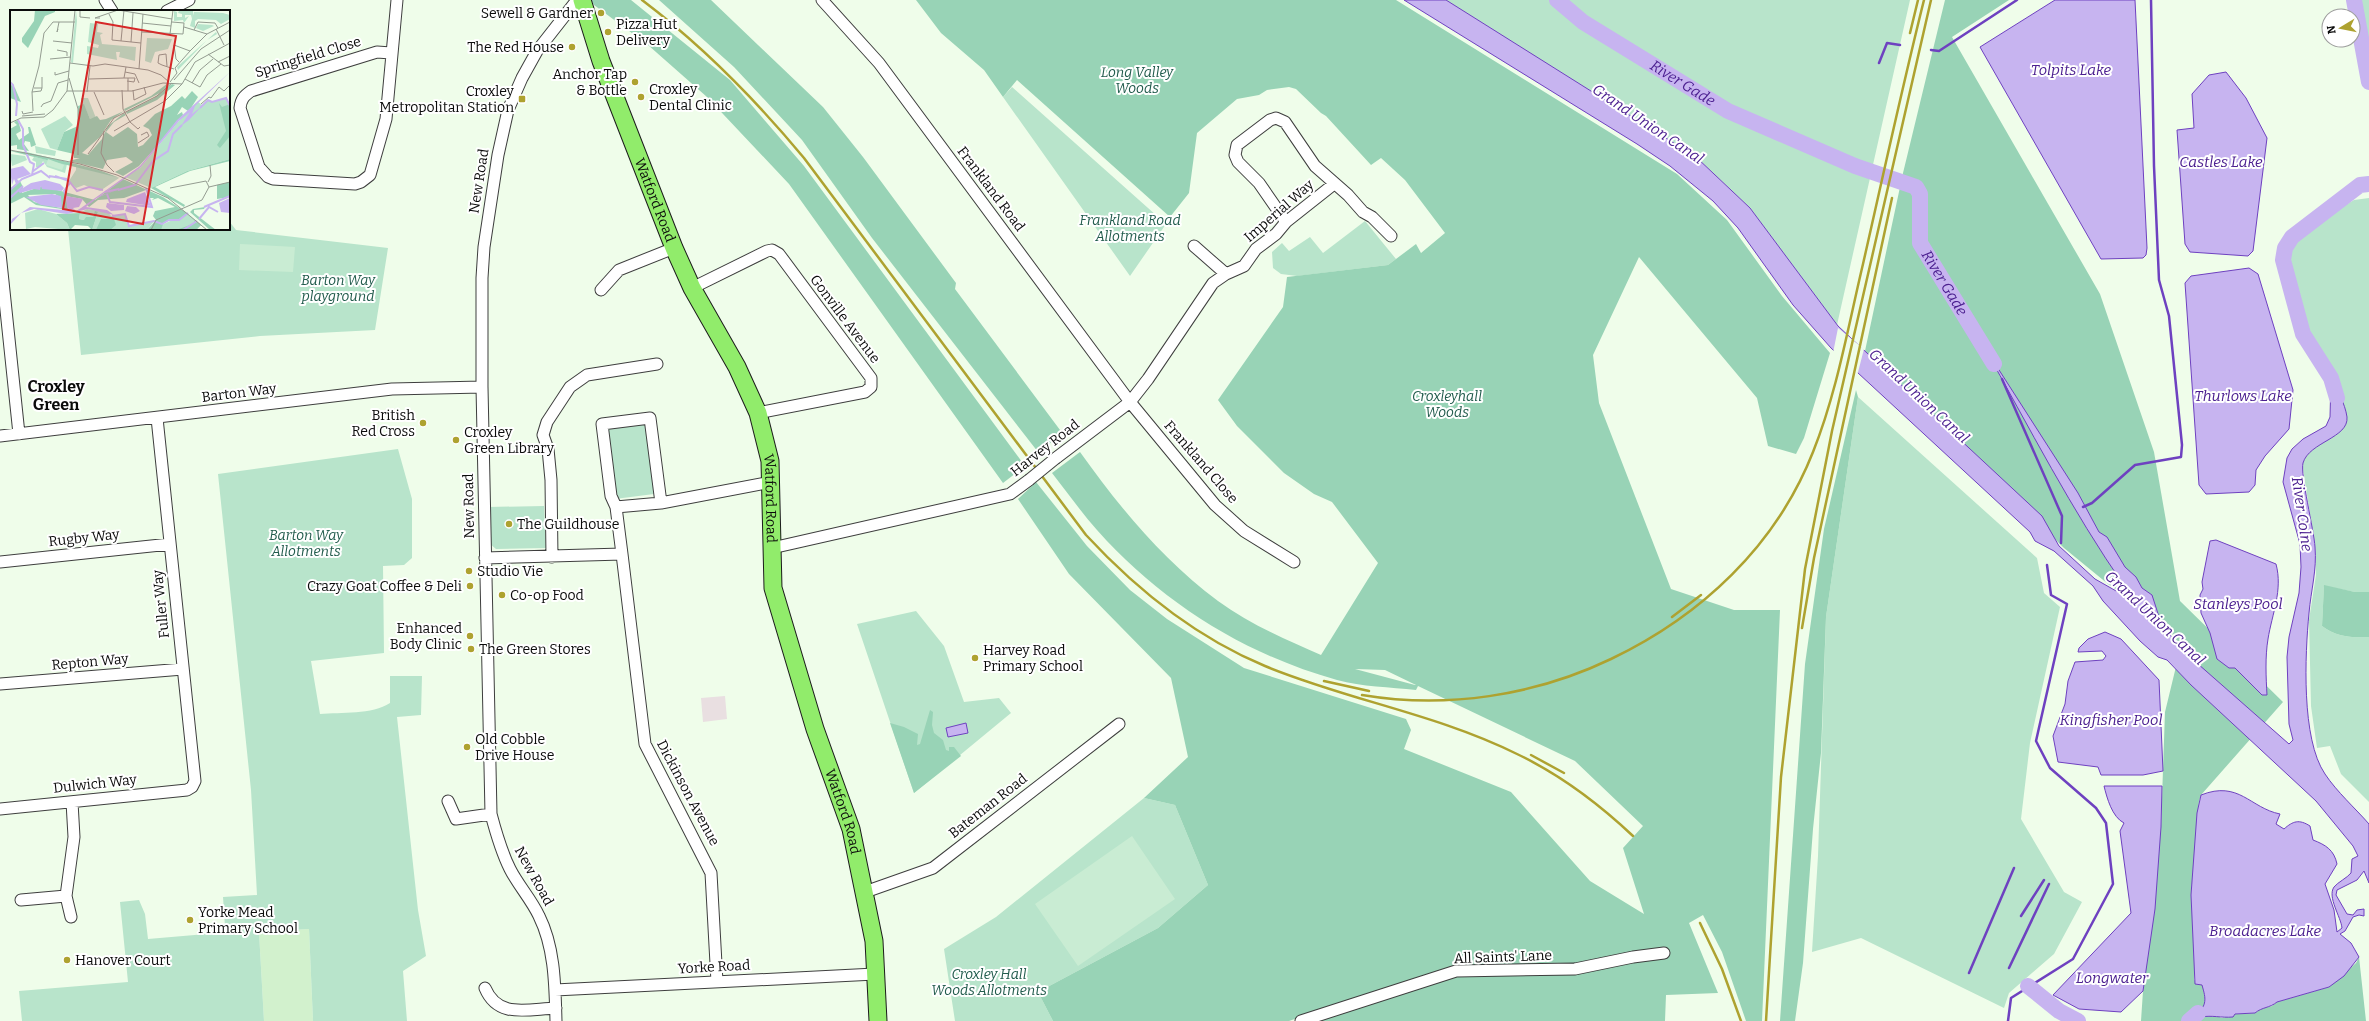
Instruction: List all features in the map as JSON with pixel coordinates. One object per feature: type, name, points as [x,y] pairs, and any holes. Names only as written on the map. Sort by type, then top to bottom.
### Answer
[{"type":"main road","name":"Watford Road","points":[[582,0],[601,61],[674,248],[692,288],[737,367],[758,413],[770,462],[772,482],[772,579],[776,602],[815,728],[851,828],[874,941],[878,1021]]},
{"type":"street","points":[[105,0],[111,10]]},
{"type":"street","points":[[169,10],[189,0]]},
{"type":"street","name":"Springfield Close","points":[[391,53],[377,52],[356,58],[251,90],[244,95],[240,102],[240,108],[262,173],[273,180],[355,184],[367,179],[372,168],[386,119],[397,0]]},
{"type":"street","name":"New Road","points":[[556,1021],[553,962],[546,934],[539,915],[510,869],[500,846],[491,814],[482,387],[482,278],[488,224],[502,131],[508,110],[522,78],[537,51],[577,0]]},
{"type":"street","name":"Frankland Road","points":[[822,0],[879,63],[1130,402]]},
{"type":"street","points":[[1286,222],[1259,183],[1238,162],[1234,151],[1237,145],[1273,118],[1280,119],[1315,166],[1348,195],[1363,212],[1372,217],[1391,236]]},
{"type":"street","name":"Imperial Way","points":[[1226,274],[1244,266],[1256,249],[1276,234],[1286,222],[1334,184]]},
{"type":"street","points":[[1194,246],[1226,274]]},
{"type":"street","points":[[601,290],[619,270],[674,248]]},
{"type":"street","name":"Gonville Avenue","points":[[692,288],[767,251],[772,250],[779,254],[871,378],[871,387],[865,392],[758,413]]},
{"type":"street","points":[[0,253],[19,434]]},
{"type":"street","name":"Harvey Road","points":[[772,548],[1010,494],[1130,402],[1148,379],[1213,283],[1226,274]]},
{"type":"street","points":[[552,557],[551,480],[548,448],[544,435],[547,422],[570,387],[587,375],[657,364]]},
{"type":"street","name":"Barton Way","points":[[0,436],[392,389],[482,387]]},
{"type":"street","name":"Frankland Close","points":[[1130,402],[1215,505],[1244,532],[1294,562]]},
{"type":"street","name":"Fuller Way","points":[[157,418],[195,781],[192,787]]},
{"type":"street","name":"Dickinson Avenue","points":[[661,503],[650,418],[602,424],[611,496],[616,507],[645,744],[711,873],[717,982]]},
{"type":"street","points":[[616,507],[661,503],[772,482]]},
{"type":"street","name":"Rugby Way","points":[[0,562],[170,544]]},
{"type":"street","points":[[485,558],[622,554]]},
{"type":"street","name":"Repton Way","points":[[0,684],[183,669]]},
{"type":"street","name":"Bateman Road","points":[[865,892],[933,868],[1119,724]]},
{"type":"street","name":"Dulwich Way","points":[[0,808],[187,790],[192,787]]},
{"type":"street","points":[[448,801],[456,819],[491,814]]},
{"type":"street","points":[[70,917],[66,896],[74,837],[72,802]]},
{"type":"street","points":[[21,900],[66,896]]},
{"type":"street","name":"All Saints' Lane","points":[[1301,1021],[1456,972],[1575,969],[1633,957],[1664,953]]},
{"type":"street","name":"Yorke Road","points":[[555,990],[875,974]]},
{"type":"street","points":[[485,988],[488,996],[498,1007],[508,1010],[556,1008]]},
{"type":"shaded area","points":[[725,696],[727,719],[703,722],[701,698]]},
{"type":"green space","points":[[591,0],[631,0],[730,80],[804,166],[1025,466],[1003,483],[789,184],[707,97],[648,45],[594,5]]},
{"type":"green space","points":[[659,0],[711,0],[823,107],[863,157],[956,283],[955,289],[1063,434],[1038,452],[872,238],[802,140],[734,67]]},
{"type":"green space","name":"Croxleyhall Woods","points":[[916,0],[1396,0],[1677,174],[1727,220],[1782,296],[1830,353],[1804,438],[1796,454],[1768,446],[1757,398],[1639,257],[1593,355],[1599,403],[1671,589],[1734,610],[1780,610],[1762,1021],[1746,1021],[1722,952],[1703,915],[1689,923],[1718,993],[1666,995],[1665,1021],[1312,1021],[1309,1014],[1289,1021],[1053,1021],[1038,992],[1158,928],[1208,885],[1175,805],[1144,798],[1188,757],[1171,678],[1069,574],[1018,499],[1036,482],[1087,546],[1130,590],[1167,619],[1244,668],[1406,719],[1411,730],[1404,749],[1511,792],[1590,881],[1644,914],[1623,848],[1643,826],[1575,761],[1418,686],[1416,690],[1366,685],[1337,680],[1269,656],[1206,622],[1148,580],[1122,556],[1091,523],[1052,473],[1080,452],[1143,532],[1198,585],[1242,617],[1268,631],[1321,655],[1378,563],[1332,502],[1314,494],[1284,473],[1237,426],[1218,400],[1283,307],[1287,277],[1388,265],[1416,244],[1421,253],[1445,233],[1405,180],[1381,158],[1371,165],[1326,116],[1296,89],[1289,87],[1267,90],[1259,95],[1237,99],[1197,133],[1189,193],[1170,217],[1017,80],[1003,97],[984,70],[941,33]],"holes":[[[1355,669],[1385,670],[1416,685]]]},
{"type":"green space","points":[[1445,0],[1910,0],[1837,325],[1750,208],[1696,157]]},
{"type":"green space","points":[[1945,0],[2009,0],[1952,37],[2100,294],[2154,452],[2180,601],[2283,702],[2201,795],[2199,801],[2191,895],[2195,964],[2194,980],[2202,984],[2206,1001],[2201,1017],[2214,1015],[2222,1018],[2235,1014],[2255,1013],[2260,1009],[2272,1006],[2277,1002],[2329,987],[2356,963],[2359,957],[2366,1021],[2141,1021],[2161,827],[2165,712],[2181,646],[2162,620],[2108,584],[2064,548],[1865,351],[1903,173]]},
{"type":"green space","points":[[2358,0],[2369,0],[2369,66],[2361,18],[2361,8],[2359,8]]},
{"type":"green space","name":"Frankland Road Allotments","points":[[1012,87],[1166,224],[1130,276],[1003,97]]},
{"type":"green space","points":[[2369,198],[2369,592],[2355,592],[2324,586],[2322,626],[2339,635],[2369,637],[2369,802],[2341,774],[2330,746],[2317,748],[2311,706],[2309,620],[2316,575],[2315,546],[2302,463],[2310,450],[2324,442],[2345,409],[2336,384],[2306,331],[2286,258],[2287,249],[2315,223],[2354,200]]},
{"type":"green space","points":[[1365,221],[1396,259],[1388,265],[1297,276],[1281,274],[1273,268],[1272,252],[1282,243],[1289,251],[1310,237],[1323,253]]},
{"type":"green space","name":"Barton Way playground","points":[[230,222],[236,230],[388,248],[375,330],[260,336],[81,355],[68,230],[230,230]]},
{"type":"green space","points":[[240,244],[295,247],[293,272],[239,270]]},
{"type":"green space","points":[[1856,390],[1858,397],[1826,617],[1821,753],[1813,829],[1803,963],[1795,1021],[1780,1021],[1805,664],[1824,529]]},
{"type":"green space","points":[[1858,397],[2037,558],[2044,593],[2060,607],[2030,743],[2021,819],[2064,892],[2082,902],[2054,954],[2009,993],[2004,1008],[1861,938],[1812,952],[1818,856],[1826,617]]},
{"type":"green space","points":[[645,423],[654,494],[615,499],[606,428]]},
{"type":"green space","name":"Barton Way Allotments","points":[[398,449],[412,499],[412,558],[404,565],[383,566],[384,653],[311,661],[320,714],[374,710],[383,707],[390,703],[390,676],[422,676],[421,715],[397,717],[418,910],[426,956],[403,971],[407,1021],[313,1021],[309,929],[259,932],[264,1021],[22,1021],[19,991],[128,982],[120,902],[139,900],[145,914],[148,939],[218,933],[225,927],[223,897],[257,895],[251,790],[218,474]]},
{"type":"green space","points":[[544,506],[546,548],[496,549],[489,543],[488,507]]},
{"type":"green space","points":[[2324,585],[2355,592],[2369,592],[2369,637],[2339,635],[2322,626]]},
{"type":"green space","points":[[916,611],[944,646],[964,702],[999,698],[1011,713],[914,793],[857,624]]},
{"type":"green space","points":[[930,710],[933,712],[932,725],[934,733],[943,740],[946,750],[949,751],[949,747],[954,747],[961,756],[914,793],[890,723],[904,727],[918,734],[917,745],[920,744]]},
{"type":"green space","name":"Croxley Hall Woods Allotments","points":[[1144,798],[1175,805],[1208,885],[1158,928],[1038,992],[1053,1021],[955,1021],[944,949],[996,917]]},
{"type":"green space","points":[[1132,836],[1175,899],[1078,966],[1035,904]]},
{"type":"green space","points":[[309,929],[313,1021],[264,1021],[259,932]]},
{"type":"water","points":[[1404,0],[1446,0],[1696,157],[1750,208],[1838,326],[2042,516],[2059,546],[2095,579],[2125,596],[2127,592],[2125,587],[2069,499],[1983,345],[2078,493],[2099,532],[2107,537],[2125,567],[2136,577],[2142,588],[2152,595],[2161,623],[2181,649],[2289,744],[2293,740],[2289,724],[2287,657],[2289,637],[2299,593],[2301,567],[2300,544],[2283,482],[2287,458],[2292,449],[2303,439],[2326,426],[2330,417],[2331,378],[2344,407],[2347,417],[2346,424],[2336,435],[2313,450],[2303,463],[2303,478],[2314,539],[2315,555],[2315,572],[2310,605],[2306,651],[2306,696],[2308,718],[2317,759],[2330,781],[2369,824],[2369,883],[2364,871],[2357,880],[2337,890],[2336,895],[2347,914],[2353,915],[2357,910],[2364,909],[2364,916],[2359,915],[2353,917],[2345,931],[2340,934],[2351,943],[2359,957],[2344,976],[2329,987],[2277,1002],[2255,1013],[2235,1014],[2233,1017],[2201,1017],[2198,1013],[2203,1006],[2205,996],[2202,985],[2195,984],[2191,895],[2197,813],[2201,795],[2214,791],[2235,793],[2270,811],[2280,814],[2276,824],[2284,829],[2290,824],[2296,822],[2303,822],[2310,826],[2313,840],[2329,849],[2336,859],[2337,864],[2325,884],[2334,910],[2337,932],[2342,928],[2333,901],[2332,891],[2336,885],[2351,873],[2352,859],[2358,856],[2353,846],[2316,801],[2191,685],[2167,660],[2158,657],[2140,641],[2103,601],[2093,586],[2054,551],[2035,541],[2030,532],[1831,348],[1793,305],[1738,228],[1713,201],[1670,166],[1637,144]]},
{"type":"water","name":"Tolpits Lake","points":[[2055,0],[2135,0],[2147,248],[2146,255],[2143,258],[2101,259],[1980,47]]},
{"type":"water","name":"Castles Lake","points":[[2226,72],[2246,98],[2267,138],[2253,251],[2248,256],[2190,252],[2185,244],[2177,130],[2194,128],[2192,94],[2209,75]]},
{"type":"water","name":"Thurlows Lake","points":[[2249,268],[2258,274],[2293,390],[2289,429],[2265,456],[2256,470],[2255,485],[2249,492],[2206,494],[2199,485],[2185,283],[2191,276]]},
{"type":"water","name":"Stanleys Pool","points":[[2216,540],[2276,564],[2278,574],[2278,593],[2267,646],[2267,695],[2262,695],[2235,668],[2229,668],[2217,659],[2210,633],[2201,613],[2200,595],[2203,589],[2202,582],[2210,541]]},
{"type":"water","name":"Kingfisher Pool","points":[[2105,632],[2121,639],[2159,680],[2163,771],[2143,775],[2101,775],[2098,767],[2058,762],[2053,736],[2065,704],[2068,681],[2075,662],[2103,660],[2106,656],[2102,651],[2078,652],[2079,648],[2088,639]]},
{"type":"water","points":[[966,723],[968,733],[948,737],[946,728]]},
{"type":"water","name":"Longwater","points":[[2104,786],[2162,786],[2161,827],[2155,909],[2143,991],[2121,1012],[2079,1009],[2053,995],[2131,913],[2120,831],[2124,823],[2113,812]]},
{"type":"pier","points":[[1838,328],[1864,349],[1857,376],[1833,353]]},
{"type":"waterway","name":"River Gade","points":[[1557,0],[1583,22],[1728,111],[1855,166],[1916,187],[1920,194],[1920,243],[1994,364]]},
{"type":"waterway","points":[[1931,50],[1939,51],[2017,0]]},
{"type":"waterway","points":[[2083,507],[2092,503],[2135,465],[2181,457],[2182,445],[2169,316],[2159,280],[2154,166],[2151,0]]},
{"type":"waterway","name":"River Colne","points":[[2354,0],[2369,82]]},
{"type":"waterway","points":[[1879,63],[1887,43],[1900,45]]},
{"type":"waterway","name":"River Colne","points":[[2337,398],[2331,378],[2303,334],[2283,260],[2285,248],[2292,237],[2360,185],[2369,184]]},
{"type":"waterway","points":[[2002,379],[2062,516],[2061,543]]},
{"type":"waterway","points":[[2008,1021],[2011,998],[2073,959],[2113,884],[2106,823],[2096,808],[2050,768],[2036,741],[2067,604],[2051,595],[2047,565]]},
{"type":"waterway","points":[[1969,973],[2014,868]]},
{"type":"waterway","points":[[2021,916],[2044,880]]},
{"type":"waterway","points":[[2009,968],[2049,884]]},
{"type":"waterway","points":[[2028,986],[2059,1011],[2078,1021]]},
{"type":"waterway","points":[[2189,1021],[2198,1013]]},
{"type":"railway","points":[[642,0],[686,36],[728,74],[767,115],[804,158],[1086,535],[1126,575],[1147,593],[1168,610],[1215,641],[1265,666],[1296,678],[1455,728],[1487,740],[1517,754],[1564,780],[1593,801],[1633,836]]},
{"type":"railway","points":[[1910,33],[1918,0]]},
{"type":"railway","points":[[1362,695],[1394,699],[1457,700],[1521,690],[1582,672],[1644,642],[1675,622],[1705,599],[1732,575],[1757,547],[1778,518],[1797,486],[1813,452],[1829,406],[1924,0]]},
{"type":"railway","points":[[1766,1021],[1781,777],[1805,569],[1832,431],[1931,0]]},
{"type":"railway","points":[[1802,628],[1814,558],[1892,198]]},
{"type":"railway","points":[[1672,617],[1701,595]]},
{"type":"railway","points":[[1324,681],[1369,691]]},
{"type":"railway","points":[[1531,755],[1564,773]]},
{"type":"railway","points":[[1700,923],[1722,969],[1741,1021]]},
{"type":"place","name":"Sewell & Gardner","points":[[601,13]]},
{"type":"place","name":"Pizza Hut Delivery","points":[[608,32]]},
{"type":"place","name":"The Red House","points":[[572,47]]},
{"type":"place","name":"Anchor Tap & Bottle","points":[[635,82]]},
{"type":"place","name":"Croxley Dental Clinic","points":[[641,97]]},
{"type":"place","name":"Croxley Metropolitan Station","points":[[522,99]]},
{"type":"place","name":"British Red Cross","points":[[423,423]]},
{"type":"place","name":"Croxley Green Library","points":[[456,440]]},
{"type":"place","name":"The Guildhouse","points":[[509,524]]},
{"type":"place","name":"Studio Vie","points":[[469,571]]},
{"type":"place","name":"Crazy Goat Coffee & Deli","points":[[470,586]]},
{"type":"place","name":"Co-op Food","points":[[502,595]]},
{"type":"place","name":"Enhanced Body Clinic","points":[[470,636]]},
{"type":"place","name":"The Green Stores","points":[[471,649]]},
{"type":"place","name":"Harvey Road Primary School","points":[[975,658]]},
{"type":"place","name":"Old Cobble Drive House","points":[[467,747]]},
{"type":"place","name":"Yorke Mead Primary School","points":[[190,920]]},
{"type":"place","name":"Hanover Court","points":[[67,960]]},
{"type":"district","name":"Croxley Green","points":[[56,395]]},
{"type":"park label","name":"Long Valley Woods","points":[[1137,80]]},
{"type":"water label","name":"Grand Union Canal","points":[[1648,124]]},
{"type":"water label","name":"Grand Union Canal","points":[[1919,396]]},
{"type":"water label","name":"Grand Union Canal","points":[[2155,618]]},
{"type":"water label","name":"Broadacres Lake","points":[[2265,931]]}]
